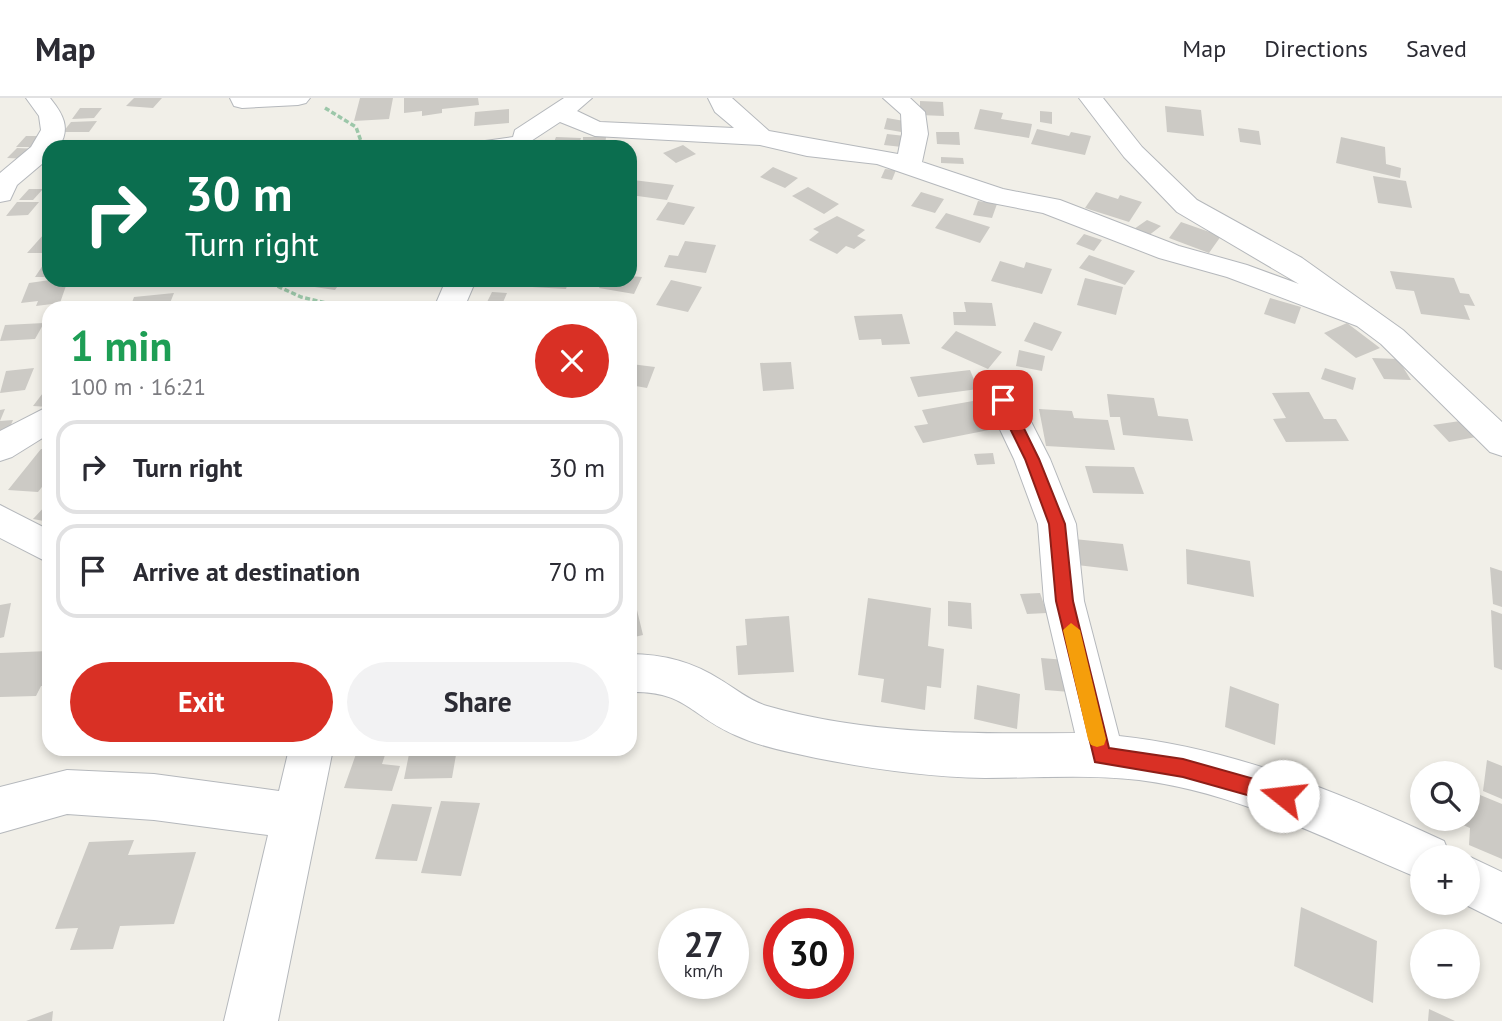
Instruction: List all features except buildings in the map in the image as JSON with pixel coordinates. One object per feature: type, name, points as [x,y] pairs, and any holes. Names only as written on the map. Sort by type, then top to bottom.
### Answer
[{"type":"street","points":[[38,98],[50,110],[54,124],[49,140]]},
{"type":"street","points":[[242,98],[242,102],[309,102]]},
{"type":"street","points":[[522,140],[536,98]]},
{"type":"street","points":[[720,98],[724,107],[760,137]]},
{"type":"street","points":[[895,98],[913,112],[915,134],[909,165]]},
{"type":"street","points":[[1091,98],[1133,152],[1187,205],[1292,264],[1392,337],[1486,414],[1502,443]]},
{"type":"street","points":[[524,140],[570,105],[595,129],[760,137],[909,165],[996,196],[1050,206],[1169,252],[1237,271],[1363,318]]},
{"type":"street","points":[[0,194],[5,183],[41,165]]},
{"type":"street","points":[[1003,400],[1032,459],[1057,524],[1064,601],[1102,755]]},
{"type":"street","points":[[0,448],[42,422]]},
{"type":"street","points":[[0,520],[42,544]]},
{"type":"street","points":[[637,673],[674,674],[726,708],[766,726],[832,739],[967,756],[1102,755],[1183,768],[1307,803],[1410,850]]},
{"type":"street","points":[[251,1021],[309,756]]},
{"type":"street","points":[[0,810],[67,792],[154,797],[296,816]]},
{"type":"street","points":[[1480,886],[1502,898]]},
{"type":"path","points":[[309,102],[356,127],[361,140]]},
{"type":"path","points":[[279,287],[318,301]]},
{"type":"slow traffic","points":[[1071,630],[1097,739]]},
{"type":"route","points":[[1003,400],[1032,459],[1057,524],[1064,601],[1102,755],[1183,768],[1283,796]]}]
